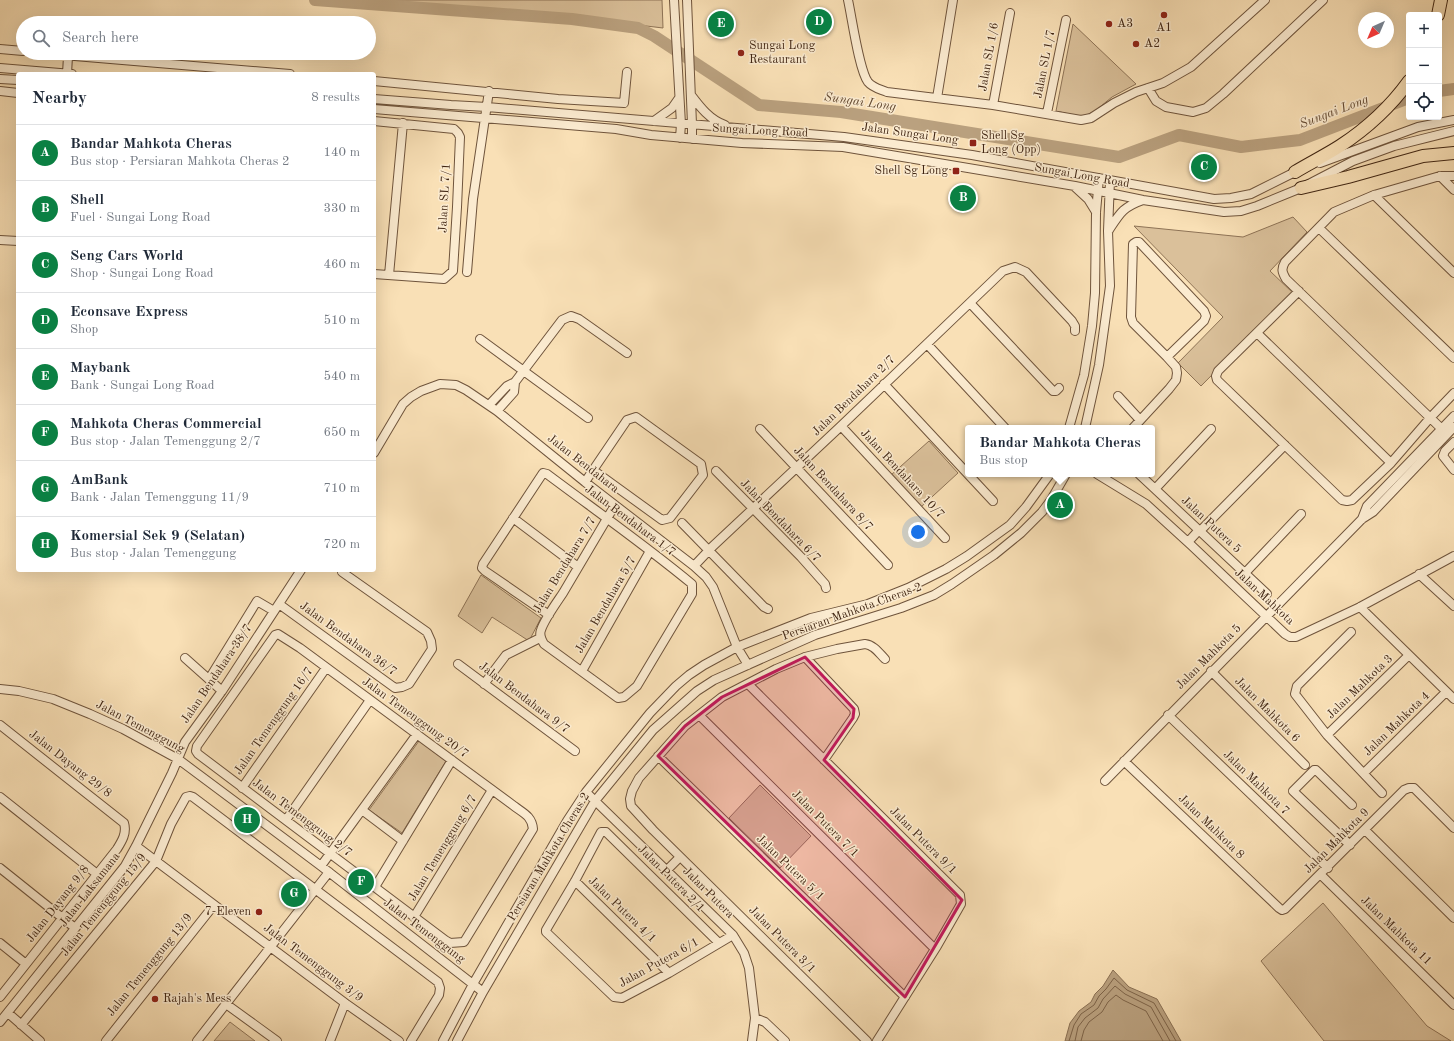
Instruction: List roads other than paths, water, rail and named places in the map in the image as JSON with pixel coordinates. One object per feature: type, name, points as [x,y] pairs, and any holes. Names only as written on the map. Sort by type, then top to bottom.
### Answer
[{"type":"highway","points":[[1439,12],[1441,0]]},
{"type":"highway","points":[[1295,172],[1340,146],[1361,130],[1384,110],[1407,84]]},
{"type":"highway","points":[[1301,188],[1348,177],[1423,156],[1454,153]]},
{"type":"street","points":[[674,0],[681,124],[680,138]]},
{"type":"street","points":[[688,0],[692,139]]},
{"type":"street","points":[[848,0],[862,70],[868,81],[875,87],[887,92],[993,105],[1048,113],[1081,120],[1091,118],[1114,103],[1136,92],[1163,83],[1191,67],[1264,0]]},
{"type":"street","points":[[937,98],[953,0]]},
{"type":"street","points":[[1148,88],[1156,101],[1166,107],[1193,112],[1206,108],[1223,94],[1323,0]]},
{"type":"street","name":"Jalan SL 1/6","points":[[993,105],[1010,13]]},
{"type":"street","name":"Jalan SL 1/7","points":[[1048,113],[1066,20]]},
{"type":"street","points":[[0,49],[16,50]]},
{"type":"street","points":[[67,72],[68,60]]},
{"type":"street","points":[[117,60],[265,72]]},
{"type":"street","points":[[0,68],[45,72]]},
{"type":"street","points":[[376,81],[489,91],[558,99],[624,103],[627,72]]},
{"type":"street","points":[[0,79],[16,80]]},
{"type":"street","points":[[0,91],[16,93]]},
{"type":"street","points":[[467,272],[473,199],[489,91]]},
{"type":"street","points":[[691,95],[709,116],[720,124],[732,128]]},
{"type":"street","points":[[654,122],[672,108],[679,98]]},
{"type":"street","name":"Sungai Long Road","points":[[376,99],[451,105],[487,106],[654,122],[844,137]]},
{"type":"street","name":"Sungai Long Road","points":[[376,109],[616,129],[692,139],[742,143],[843,147],[1075,186],[1143,200],[1224,212],[1241,211],[1257,206],[1301,188],[1353,161],[1380,151],[1400,144],[1454,131]]},
{"type":"street","name":"Sungai Long Road","points":[[1099,178],[1214,198],[1231,198],[1251,194],[1295,172],[1418,127],[1454,120]]},
{"type":"street","points":[[376,121],[403,123],[390,275],[376,274]]},
{"type":"street","name":"Jalan SL 7/1","points":[[390,275],[444,279],[453,271],[460,137],[454,130],[403,123]]},
{"type":"street","points":[[843,147],[844,137]]},
{"type":"street","name":"Jalan Sungai Long","points":[[844,137],[972,155],[1099,178]]},
{"type":"street","points":[[1440,176],[1454,190]]},
{"type":"street","points":[[1444,431],[1286,279],[1282,272],[1282,268],[1285,262],[1334,212],[1374,195],[1440,176],[1454,176]]},
{"type":"street","points":[[1070,425],[1084,376],[1092,326],[1095,293],[1096,212],[1099,178]]},
{"type":"street","points":[[1086,425],[1099,365],[1110,286],[1108,231],[1110,180]]},
{"type":"street","points":[[1075,186],[1088,199],[1096,212]]},
{"type":"street","points":[[1374,195],[1454,273]]},
{"type":"street","points":[[1108,231],[1125,209],[1130,205],[1143,200]]},
{"type":"street","points":[[1319,228],[1454,358]]},
{"type":"street","points":[[0,240],[16,241]]},
{"type":"street","points":[[1136,425],[1176,380],[1177,373],[1176,367],[1133,322],[1131,317],[1134,244],[1136,242],[1139,242],[1204,311],[1206,316],[1204,321],[1167,357]]},
{"type":"street","name":"Jalan Bendahara 2/7","points":[[692,564],[841,426],[1003,271],[1015,267],[1026,272],[1072,321],[1075,326],[1075,331]]},
{"type":"street","points":[[1298,291],[1218,371],[1216,376],[1217,380],[1342,500],[1352,500],[1391,462],[1430,418],[1454,394]]},
{"type":"street","points":[[970,302],[1053,391],[1056,391],[1059,388]]},
{"type":"street","points":[[490,405],[507,386],[515,382],[562,320],[571,316],[579,319],[627,353]]},
{"type":"street","points":[[1257,333],[1391,462]]},
{"type":"street","points":[[480,339],[588,418]]},
{"type":"street","points":[[926,344],[1002,425]]},
{"type":"street","points":[[497,410],[514,392],[515,382]]},
{"type":"street","name":"Jalan Bendahara","points":[[376,450],[404,404],[416,394],[440,384],[456,385],[466,390],[497,410],[585,482],[692,564],[706,577],[713,587],[738,647],[748,665]]},
{"type":"street","points":[[884,384],[965,471]]},
{"type":"street","points":[[1118,396],[1140,420]]},
{"type":"street","points":[[1444,431],[1454,416]]},
{"type":"street","points":[[585,482],[593,470],[627,420],[636,417],[701,464],[703,475],[670,518],[662,520],[593,470]]},
{"type":"street","name":"Jalan Bendahara 10/7","points":[[841,426],[945,538]]},
{"type":"street","points":[[1444,431],[1454,427]]},
{"type":"street","name":"Jalan Bendahara 8/7","points":[[760,429],[888,565]]},
{"type":"street","points":[[1155,489],[1211,429]]},
{"type":"street","name":"Jalan Mahkota 5","points":[[1168,715],[1362,519],[1373,512],[1444,431]]},
{"type":"street","points":[[1454,442],[1445,451],[1443,456],[1454,470]]},
{"type":"street","points":[[1190,543],[1285,445]]},
{"type":"street","name":"Jalan Bendahara 6/7","points":[[716,471],[801,557],[825,584],[826,588]]},
{"type":"street","name":"Jalan Bendahara 1/7","points":[[513,518],[543,473],[547,474],[692,584],[692,594],[637,686],[624,697],[618,698],[582,671]]},
{"type":"street","points":[[971,477],[993,501]]},
{"type":"street","name":"Persiaran Mahkota Cheras 2","points":[[443,1041],[473,984],[567,821],[586,792],[650,713],[676,686],[689,674],[704,664],[738,647],[810,618],[868,604],[908,588],[946,568],[967,556],[1010,524],[1026,507],[1048,477]]},
{"type":"street","name":"Persiaran Mahkota Cheras 2","points":[[457,1041],[483,992],[595,801],[653,730],[697,691],[714,680],[814,635],[901,608],[934,594],[952,584],[994,555],[1021,533],[1042,512],[1064,477]]},
{"type":"street","name":"Jalan Mahkota","points":[[1102,477],[1146,504],[1190,543],[1285,634],[1290,637],[1296,637],[1360,606],[1454,556]]},
{"type":"street","name":"Jalan Putera 5","points":[[1142,477],[1267,594]]},
{"type":"street","name":"Jalan Bendahara 7/7","points":[[540,638],[540,630],[615,505]]},
{"type":"street","points":[[1245,573],[1301,514]]},
{"type":"street","points":[[549,615],[484,571],[482,568],[483,564],[513,518],[578,567]]},
{"type":"street","points":[[682,523],[709,548],[764,607],[768,609]]},
{"type":"street","name":"Jalan Bendahara 5/7","points":[[582,671],[650,551]]},
{"type":"street","points":[[209,679],[258,601],[276,607],[300,572]]},
{"type":"street","name":"Jalan Bendahara 36/7","points":[[276,607],[395,688],[409,684],[432,650],[431,641],[427,632],[342,572]]},
{"type":"street","points":[[1419,574],[1454,606]]},
{"type":"street","points":[[1360,606],[1454,699]]},
{"type":"street","name":"Jalan Bendahara 38/7","points":[[178,759],[185,742],[222,691],[276,607]]},
{"type":"street","points":[[1351,632],[1297,686],[1295,694],[1327,735],[1382,793]]},
{"type":"street","name":"Jalan Temenggung 20/7","points":[[198,754],[196,751],[197,746],[275,635],[278,634],[282,635],[529,817],[533,822],[534,829],[464,942],[450,943]]},
{"type":"street","points":[[484,684],[506,656],[540,638],[544,644],[582,671]]},
{"type":"street","name":"Jalan Putera 3/1","points":[[867,1041],[653,830],[631,806],[630,799],[632,791],[639,778],[685,726],[722,697],[776,669],[805,657],[837,649],[865,644],[873,646],[885,659]]},
{"type":"street","name":"Jalan Mahkota 3","points":[[1327,735],[1409,656]]},
{"type":"street","points":[[805,657],[854,709],[855,714],[824,760]]},
{"type":"street","points":[[185,658],[222,691]]},
{"type":"street","name":"Jalan Bendahara 9/7","points":[[458,664],[575,751]]},
{"type":"street","name":"Jalan Temenggung 16/7","points":[[242,788],[326,668]]},
{"type":"street","name":"Jalan Mahkota 6","points":[[1211,672],[1305,765]]},
{"type":"street","name":"Jalan Putera 9/1","points":[[748,684],[960,895],[961,904],[935,949],[877,1041]]},
{"type":"street","name":"Jalan Temenggung","points":[[0,689],[19,691],[53,700],[90,714],[123,729],[178,759],[329,872],[483,992]]},
{"type":"street","name":"Jalan Mahkota 4","points":[[1364,773],[1446,692]]},
{"type":"street","points":[[286,820],[370,700]]},
{"type":"street","name":"Jalan Putera 7/1","points":[[699,715],[935,949]]},
{"type":"street","points":[[1105,781],[1168,715]]},
{"type":"street","name":"Jalan Mahkota 7","points":[[1168,715],[1328,868]]},
{"type":"street","name":"Jalan Dayang 29/8","points":[[0,725],[124,823]]},
{"type":"street","points":[[321,866],[417,734]]},
{"type":"street","name":"Jalan Temenggung 2/7","points":[[198,754],[450,943]]},
{"type":"street","name":"Jalan Putera 5/1","points":[[658,756],[905,997]]},
{"type":"street","name":"Jalan Laksamana","points":[[0,1022],[125,866],[178,759]]},
{"type":"street","points":[[375,888],[452,760]]},
{"type":"street","name":"Jalan Mahkota 8","points":[[1124,761],[1282,910]]},
{"type":"street","points":[[1350,845],[1293,791],[1314,770],[1316,770],[1352,805]]},
{"type":"street","name":"Jalan Mahkota 9","points":[[1282,910],[1285,909],[1328,868],[1404,790],[1414,788],[1454,828]]},
{"type":"street","name":"Jalan Temenggung 6/7","points":[[414,917],[492,790]]},
{"type":"street","name":"Jalan Putera","points":[[586,792],[733,935],[744,953],[749,968],[755,1018],[752,1041]]},
{"type":"street","points":[[0,797],[97,874]]},
{"type":"street","name":"Jalan Temenggung 15/9","points":[[21,1025],[156,861],[171,824],[186,797],[193,797],[315,890]]},
{"type":"street","points":[[362,810],[403,841]]},
{"type":"street","name":"Jalan Dayang 9/8","points":[[0,997],[123,840],[126,828],[124,823]]},
{"type":"street","points":[[1365,830],[1454,918]]},
{"type":"street","name":"Jalan Putera 6/1","points":[[606,832],[601,832],[546,932],[614,997],[626,997],[733,935]]},
{"type":"street","name":"Jalan Putera 2/1","points":[[606,832],[719,943]]},
{"type":"street","name":"Jalan Temenggung 3/9","points":[[136,846],[345,1003],[399,1041]]},
{"type":"street","points":[[667,870],[680,856]]},
{"type":"street","points":[[0,868],[75,928]]},
{"type":"street","points":[[197,1041],[329,872]]},
{"type":"street","name":"Jalan Mahkota 11","points":[[1320,874],[1454,1005]]},
{"type":"street","name":"Jalan Putera 4/1","points":[[575,881],[669,973]]},
{"type":"street","points":[[315,890],[438,982],[440,988],[439,995],[411,1041]]},
{"type":"street","name":"Jalan Temenggung 13/9","points":[[106,1041],[214,905]]},
{"type":"street","points":[[0,943],[26,964]]},
{"type":"street","points":[[330,1041],[345,1003]]},
{"type":"street","points":[[226,1004],[277,1041]]},
{"type":"street","points":[[8,1013],[40,1041]]},
{"type":"street","points":[[755,1018],[765,1022],[785,1041]]},
{"type":"water","points":[[1113,970],[1129,987],[1157,999],[1181,1041],[1065,1041],[1070,1023],[1079,1011],[1091,1002],[1095,994],[1103,986]]},
{"type":"waterway","name":"Sungai Long","points":[[315,0],[572,19],[638,28],[654,36],[759,105],[841,112],[1119,157],[1179,135],[1241,147],[1300,140],[1406,99]]},
{"type":"waterway","name":"Sungai Long","points":[[1442,91],[1454,89]]},
{"type":"place","name":"A1","points":[[1164,15]]},
{"type":"place","name":"Econsave Express","points":[[819,22]]},
{"type":"place","name":"Maybank","points":[[721,24]]},
{"type":"place","name":"A3","points":[[1109,24]]},
{"type":"place","name":"A2","points":[[1136,44]]},
{"type":"place","name":"Sungai Long Restaurant","points":[[741,53]]},
{"type":"place","name":"Shell Sg Long (Opp)","points":[[973,143]]},
{"type":"place","name":"Seng Cars World","points":[[1204,167]]},
{"type":"place","name":"Shell Sg Long","points":[[956,171]]},
{"type":"place","name":"Shell","points":[[963,198]]},
{"type":"place","name":"Bandar Mahkota Cheras","points":[[1060,505]]},
{"type":"place","name":"Komersial Sek 9 (Selatan)","points":[[247,820]]},
{"type":"place","name":"Mahkota Cheras Commercial","points":[[361,882]]},
{"type":"place","name":"AmBank","points":[[294,894]]},
{"type":"place","name":"7-Eleven","points":[[259,912]]},
{"type":"place","name":"Rajah's Mess","points":[[155,999]]}]
